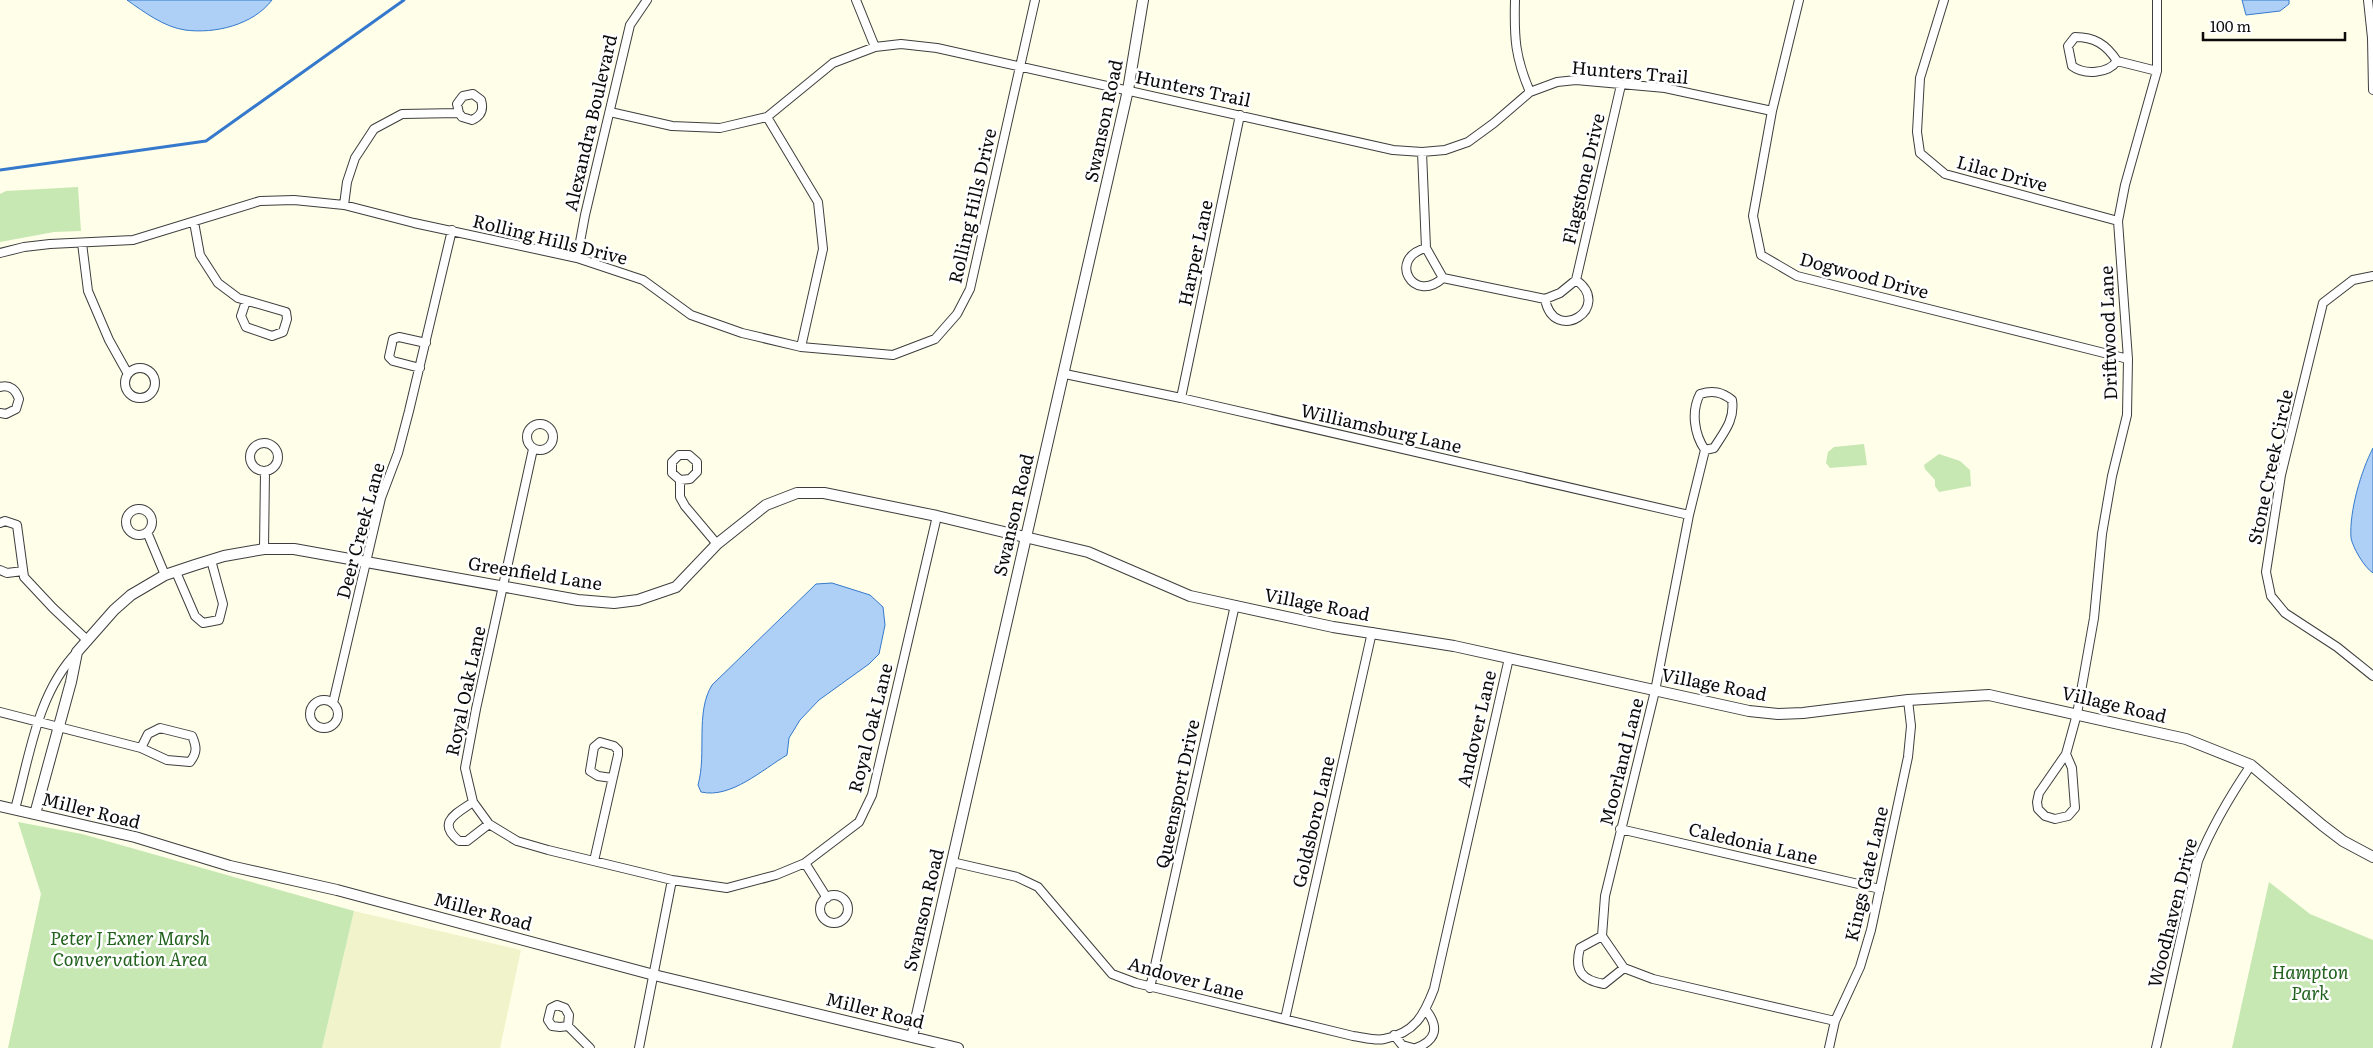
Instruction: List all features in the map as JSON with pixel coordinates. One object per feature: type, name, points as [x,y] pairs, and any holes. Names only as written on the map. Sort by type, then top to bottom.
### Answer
[{"type":"street","name":"Alexandra Boulevard","points":[[577,258],[585,215],[630,25],[647,0]]},
{"type":"street","points":[[856,0],[875,46]]},
{"type":"street","name":"Rolling Hills Drive","points":[[0,253],[24,247],[133,240],[260,201],[294,200],[344,206],[577,258],[643,280],[691,315],[742,333],[802,347],[893,355],[935,339],[957,314],[970,288],[981,248],[1035,0]]},
{"type":"street","name":"Swanson Road","points":[[912,1037],[1065,374],[1128,90],[1143,0]]},
{"type":"street","points":[[1515,0],[1514,35],[1519,66],[1530,92]]},
{"type":"street","name":"Dogwood Drive","points":[[1799,0],[1772,111],[1754,216],[1761,255],[1797,276],[2128,359]]},
{"type":"street","name":"Lilac Drive","points":[[1944,0],[1920,78],[1917,132],[1920,153],[1945,174],[2118,221]]},
{"type":"street","name":"Driftwood Lane","points":[[2066,754],[2072,768],[2075,808],[2068,816],[2054,819],[2045,816],[2038,809],[2037,802],[2039,793],[2066,754],[2077,714],[2094,618],[2102,534],[2112,476],[2127,415],[2128,359],[2118,221],[2125,185],[2157,71],[2157,0]]},
{"type":"street","points":[[2368,0],[2372,38],[2373,90]]},
{"type":"street","points":[[2117,60],[2114,66],[2095,71],[2080,72],[2072,66],[2068,46],[2075,37],[2091,37],[2112,52],[2117,60],[2157,71]]},
{"type":"street","name":"Hunters Trail","points":[[610,112],[672,126],[720,128],[767,117],[832,63],[875,46],[901,44],[937,48],[1393,150],[1422,152],[1445,150],[1468,142],[1494,123],[1530,92],[1557,82],[1576,80],[1665,88],[1772,111]]},
{"type":"street","name":"Flagstone Drive","points":[[1576,280],[1621,84]]},
{"type":"street","points":[[344,206],[347,182],[355,158],[374,128],[402,114],[459,113]]},
{"type":"street","name":"Harper Lane","points":[[1181,398],[1240,115]]},
{"type":"street","points":[[767,117],[818,202],[824,249],[802,347]]},
{"type":"street","points":[[1422,152],[1426,248],[1442,278]]},
{"type":"street","points":[[194,222],[200,255],[218,283],[238,298],[286,312],[287,319],[283,332],[272,336],[246,327],[241,316],[246,301]]},
{"type":"street","name":"Deer Creek Lane","points":[[333,703],[381,498],[398,453],[452,230]]},
{"type":"street","points":[[82,243],[88,291],[109,340],[128,374]]},
{"type":"street","points":[[1426,248],[1415,251],[1407,260],[1406,272],[1412,282],[1422,287],[1434,286],[1442,278]]},
{"type":"street","name":"Stone Creek Circle","points":[[2373,276],[2353,280],[2323,303],[2281,475],[2266,572],[2271,596],[2285,613],[2337,647],[2373,676]]},
{"type":"street","points":[[1442,278],[1545,299],[1560,294],[1576,280],[1584,285],[1588,293],[1589,303],[1585,312],[1579,318],[1561,321],[1552,316],[1547,308],[1545,299]]},
{"type":"street","points":[[420,368],[394,362],[389,357],[393,339],[399,337],[426,343]]},
{"type":"street","name":"Williamsburg Lane","points":[[1065,374],[1181,398],[1690,516]]},
{"type":"street","points":[[0,387],[9,387],[14,390],[19,399],[16,409],[6,414],[0,414]]},
{"type":"street","points":[[1709,391],[1725,394],[1732,400],[1734,410],[1731,423],[1714,448],[1705,450],[1698,439],[1695,405],[1700,394],[1709,391]]},
{"type":"street","name":"Royal Oak Lane","points":[[534,449],[476,709],[465,768],[473,802],[489,824],[517,841],[672,880],[727,888],[776,875],[805,863],[859,822],[872,794],[937,516]]},
{"type":"street","name":"Moorland Lane","points":[[1602,936],[1605,896],[1655,691],[1705,450]]},
{"type":"street","points":[[264,549],[265,471]]},
{"type":"street","points":[[680,480],[680,497],[685,506],[717,544]]},
{"type":"street","name":"Greenfield Lane","points":[[15,809],[37,723],[54,682],[64,666],[114,610],[130,595],[165,576],[211,560],[264,549],[294,549],[578,600],[614,604],[638,600],[676,587],[717,544],[766,505],[797,493],[824,493],[937,516],[1026,538]]},
{"type":"street","points":[[0,523],[5,521],[17,525],[24,577],[87,640]]},
{"type":"street","points":[[147,532],[165,576]]},
{"type":"street","name":"Village Road","points":[[1026,538],[1088,552],[1190,596],[1332,627],[1372,632],[1508,658],[1749,711],[1778,714],[1803,713],[1908,700],[1989,694],[2186,739],[2251,765],[2343,841],[2373,857]]},
{"type":"street","points":[[176,572],[195,616],[202,623],[219,620],[223,604],[211,560]]},
{"type":"street","points":[[0,570],[7,573],[23,571]]},
{"type":"street","name":"Queensport Drive","points":[[1150,988],[1235,605]]},
{"type":"street","name":"Goldsboro Lane","points":[[1285,1019],[1372,632]]},
{"type":"street","name":"Greenfield Lane","points":[[35,814],[71,682],[77,652]]},
{"type":"street","name":"Andover Lane","points":[[952,862],[1017,877],[1038,887],[1112,974],[1150,988],[1353,1036],[1383,1039],[1394,1036],[1407,1031],[1426,1010],[1434,989],[1508,658]]},
{"type":"street","name":"Kings Gate Lane","points":[[1829,1048],[1835,1021],[1860,967],[1880,889],[1908,757],[1911,726],[1908,700]]},
{"type":"street","points":[[0,712],[37,723],[141,748],[167,760],[190,762],[196,754],[196,744],[192,736],[160,728],[148,734],[141,748]]},
{"type":"street","points":[[594,861],[612,778],[618,750],[614,746],[600,742],[594,747],[590,771],[598,776],[612,778]]},
{"type":"street","name":"Woodhaven Drive","points":[[2156,1048],[2198,861],[2220,813],[2251,765]]},
{"type":"street","points":[[473,802],[451,818],[448,825],[450,834],[459,842],[467,841],[489,824]]},
{"type":"street","name":"Miller Road","points":[[0,806],[135,838],[230,866],[370,899],[654,975],[958,1048]]},
{"type":"street","name":"Caledonia Lane","points":[[1620,829],[1880,889]]},
{"type":"street","points":[[805,863],[827,898]]},
{"type":"street","points":[[639,1048],[672,880]]},
{"type":"street","points":[[1624,968],[1604,984],[1591,982],[1581,973],[1577,961],[1580,948],[1602,936],[1624,968],[1653,979],[1835,1021]]},
{"type":"street","points":[[1394,1036],[1402,1045],[1415,1048],[1427,1044],[1434,1033],[1434,1020],[1426,1010]]},
{"type":"street","points":[[568,1026],[590,1048]]},
{"type":"green space","points":[[78,187],[81,231],[54,232],[0,242],[0,194],[6,191]]},
{"type":"green space","points":[[1864,444],[1867,465],[1830,468],[1826,463],[1828,452],[1834,447]]},
{"type":"green space","points":[[1939,454],[1960,461],[1970,470],[1971,486],[1939,492],[1935,486],[1935,480],[1925,469],[1924,465]]},
{"type":"green space","name":"Peter J Exner Marsh Convervation Area","points":[[18,822],[82,834],[354,911],[322,1048],[8,1048],[41,894]]},
{"type":"green space","name":"Hampton Park","points":[[2269,882],[2310,914],[2373,940],[2373,1048],[2232,1048]]},
{"type":"green space","points":[[354,911],[521,950],[500,1048],[322,1048]]},
{"type":"water","points":[[127,0],[272,0],[264,9],[244,22],[221,29],[197,31],[169,26]]},
{"type":"water","points":[[2242,0],[2289,0],[2289,4],[2280,11],[2246,15]]},
{"type":"water","points":[[2373,448],[2373,573],[2356,552],[2351,538],[2351,528],[2357,492],[2364,468]]},
{"type":"water","points":[[832,583],[870,595],[883,607],[885,625],[879,654],[869,664],[819,700],[800,720],[789,738],[787,755],[735,787],[712,793],[701,792],[698,785],[702,760],[702,721],[707,696],[712,685],[816,584]]},
{"type":"waterway","points":[[0,170],[206,141],[404,0]]}]
